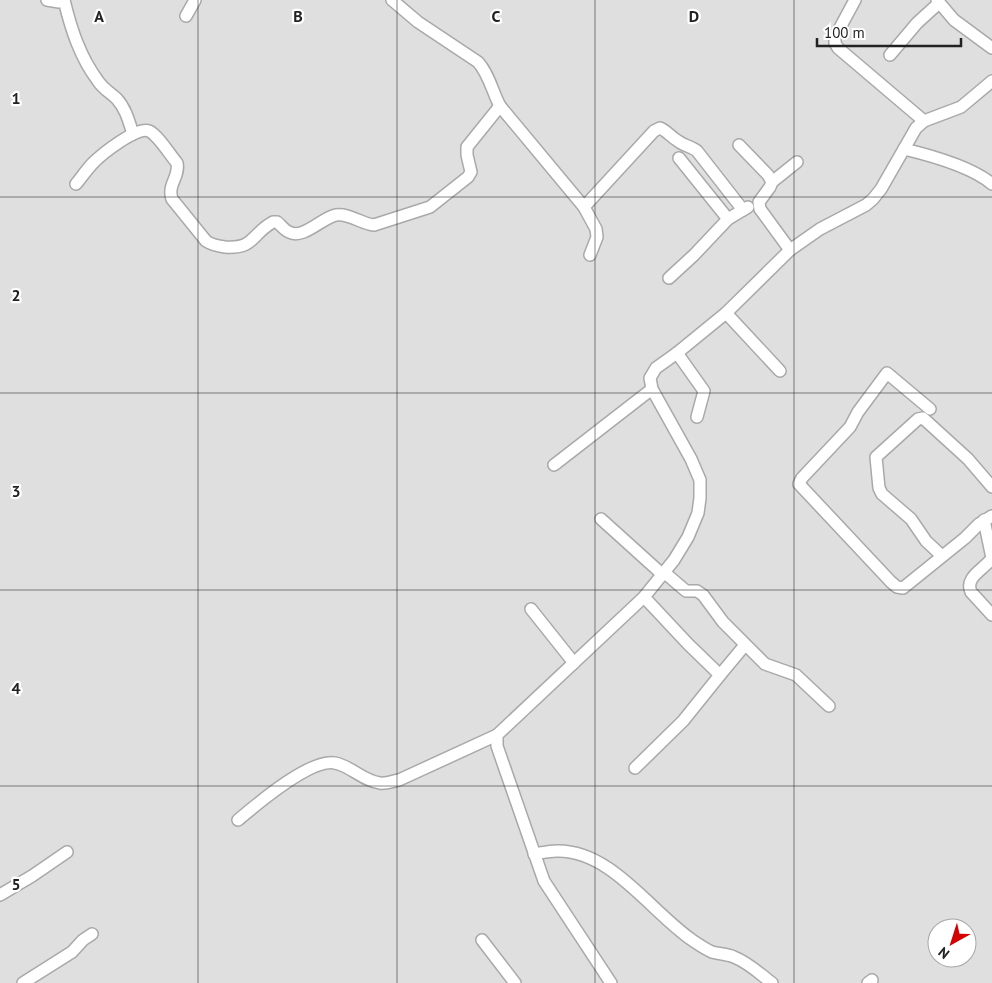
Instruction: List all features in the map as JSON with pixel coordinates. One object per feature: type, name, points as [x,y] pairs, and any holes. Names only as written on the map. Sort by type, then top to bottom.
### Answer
[{"type":"street","points":[[47,0],[59,2],[64,0],[72,33],[86,62],[97,81],[119,101],[133,134]]},
{"type":"street","points":[[186,16],[195,0]]},
{"type":"street","points":[[392,0],[418,22],[478,62],[487,76],[494,96],[500,106],[584,207],[596,229],[597,236],[590,255]]},
{"type":"street","points":[[855,0],[835,37],[835,43],[838,48],[924,120]]},
{"type":"street","points":[[890,55],[916,23],[938,2],[954,20],[992,48]]},
{"type":"street","points":[[238,820],[265,797],[315,765],[334,763],[345,766],[367,780],[381,783],[399,780],[497,735],[644,596],[664,574],[688,537],[698,513],[700,498],[700,480],[691,459],[652,389],[650,378],[656,368],[677,354],[726,313],[790,250],[820,229],[866,205],[873,199],[881,189],[916,128],[924,120],[961,107],[992,81]]},
{"type":"street","points":[[76,184],[100,157],[133,134],[142,130],[148,130],[177,163],[178,168],[170,186],[172,199],[211,245],[239,248],[246,245],[273,222],[277,222],[288,232],[294,234],[308,230],[338,214],[368,225],[374,225],[430,207],[468,178],[471,172],[467,147],[500,106]]},
{"type":"street","points":[[584,207],[654,131],[660,128],[679,142],[697,151],[743,210]]},
{"type":"street","points":[[739,145],[768,175],[772,182]]},
{"type":"street","points":[[904,149],[935,157],[980,175],[992,184]]},
{"type":"street","points":[[679,158],[728,219]]},
{"type":"street","points":[[669,278],[728,219],[759,202],[770,188],[772,182],[797,162]]},
{"type":"street","points":[[759,202],[760,209],[790,250]]},
{"type":"street","points":[[726,313],[780,370]]},
{"type":"street","points":[[677,354],[704,391],[697,417]]},
{"type":"street","points":[[930,409],[887,373],[858,412],[850,427],[802,478],[799,484],[897,587],[903,588],[908,585],[988,518]]},
{"type":"street","points":[[554,465],[652,389]]},
{"type":"street","points":[[942,556],[926,541],[911,519],[882,494],[879,488],[876,457],[918,419],[923,418],[968,459],[992,487]]},
{"type":"street","points":[[988,518],[992,558],[972,579],[969,583],[969,588],[992,615]]},
{"type":"street","points":[[601,519],[686,591],[700,592],[722,622],[770,667],[796,675],[829,706]]},
{"type":"street","points":[[644,596],[688,644],[720,675]]},
{"type":"street","points":[[531,609],[574,663]]},
{"type":"street","points":[[635,768],[683,721],[745,645]]},
{"type":"street","points":[[497,735],[498,746],[544,881],[610,983]]},
{"type":"street","points":[[534,854],[557,851],[576,854],[601,863],[618,874],[655,910],[691,939],[712,952],[727,955],[747,963],[772,983]]},
{"type":"street","points":[[0,895],[32,876],[66,852]]},
{"type":"street","points":[[23,983],[72,952],[92,934]]},
{"type":"street","points":[[482,940],[514,983]]},
{"type":"shaded area","points":[[0,0],[992,0],[992,983],[0,983]]}]
